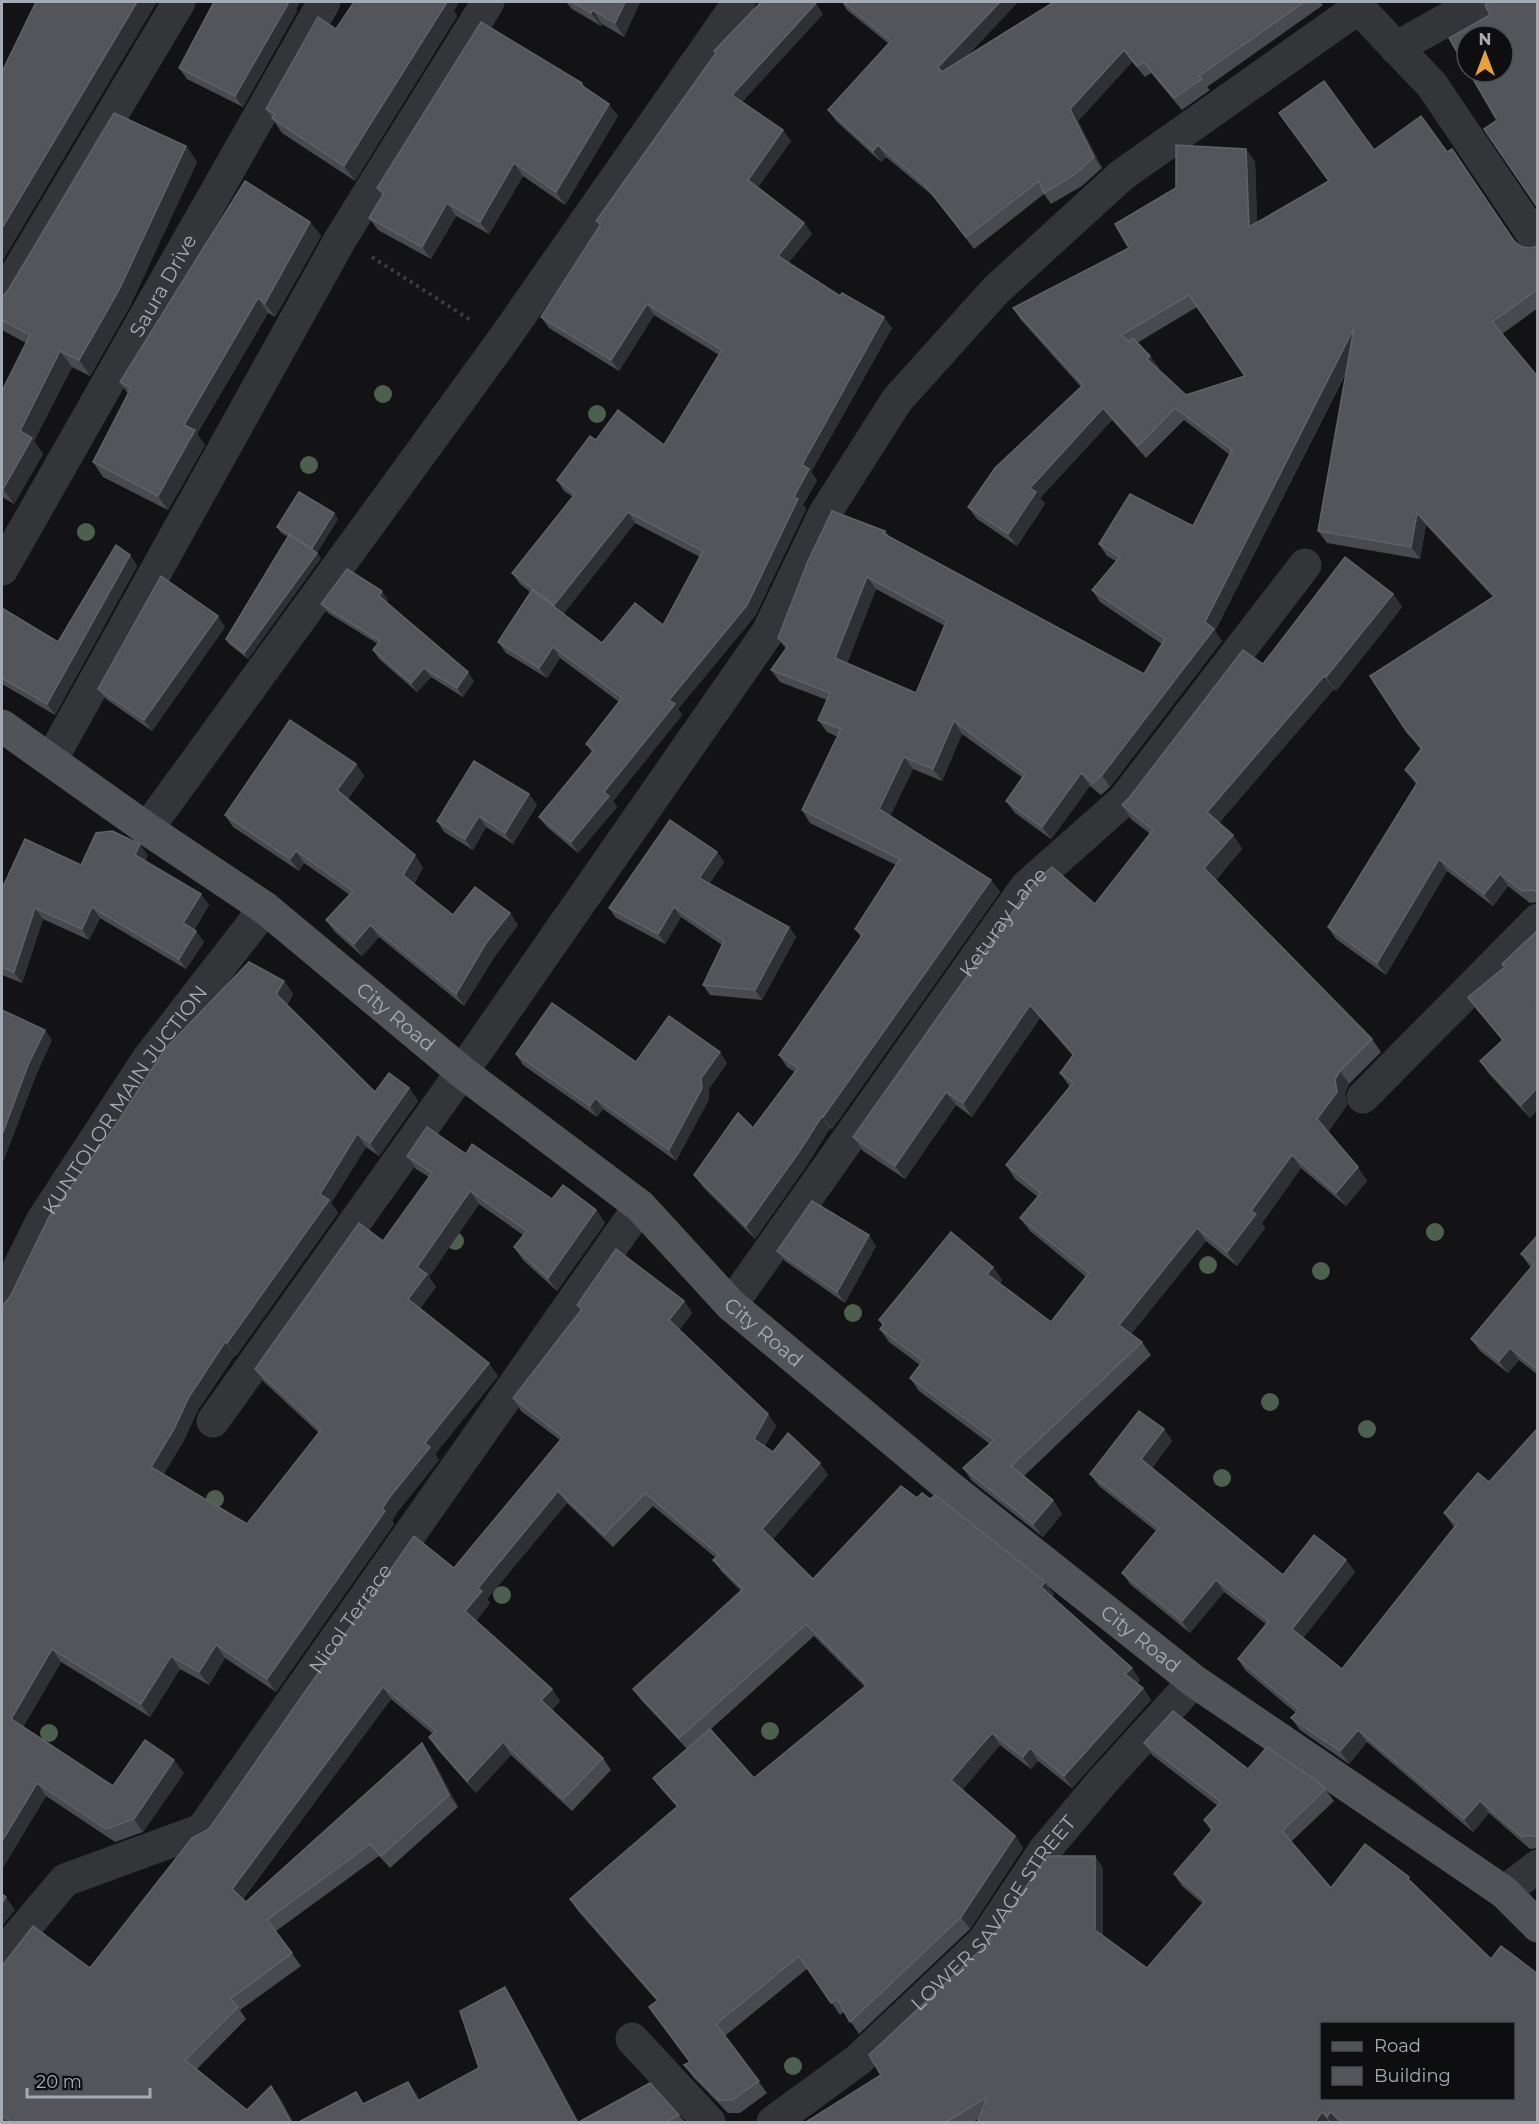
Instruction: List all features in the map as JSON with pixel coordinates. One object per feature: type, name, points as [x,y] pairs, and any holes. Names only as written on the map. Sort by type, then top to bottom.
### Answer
[{"type":"main road","name":"City Road","points":[[2,726],[265,909],[462,1072],[640,1206],[731,1305],[948,1486],[1194,1681],[1504,1893],[1538,1926]]},
{"type":"street","points":[[2,298],[178,2]]},
{"type":"street","name":"Saura Drive","points":[[2,569],[324,2]]},
{"type":"street","points":[[51,760],[341,238],[488,2]]},
{"type":"street","points":[[147,829],[503,340],[739,2]]},
{"type":"street","points":[[1396,48],[1473,5],[1484,2]]},
{"type":"street","points":[[213,1421],[462,1072],[768,632],[825,513],[897,400],[996,290],[1122,175],[1355,5],[1432,85],[1538,242]]},
{"type":"street","name":"Keturay Lane","points":[[731,1305],[1026,888],[1124,800],[1305,565]]},
{"type":"street","name":"KUNTOLOR MAIN JUCTION","points":[[2,1302],[42,1221],[148,1059],[265,909]]},
{"type":"street","points":[[1363,1097],[1538,920]]},
{"type":"street","name":"Nicol Terrace","points":[[2,1955],[65,1880],[202,1830],[640,1206]]},
{"type":"street","name":"LOWER SAVAGE STREET","points":[[773,2122],[858,2060],[984,1941],[1044,1851],[1103,1781],[1194,1681]]},
{"type":"street","points":[[1504,1893],[1538,1866]]},
{"type":"street","points":[[632,2039],[709,2122]]},
{"type":"path","points":[[341,238],[503,340]]},
{"type":"building","points":[[36,2],[137,2],[2,228],[2,72]]},
{"type":"building","points":[[214,2],[289,2],[235,96],[179,68]]},
{"type":"building","points":[[354,2],[447,2],[344,166],[272,118],[275,114],[266,109],[318,17],[336,29]]},
{"type":"building","points":[[572,2],[625,2],[615,23],[593,10],[591,13]]},
{"type":"building","points":[[761,2],[816,3],[732,95],[783,130],[748,180],[804,223],[778,256],[840,296],[842,293],[884,317],[802,465],[809,469],[794,497],[798,499],[747,605],[669,700],[675,704],[604,792],[609,796],[571,842],[539,817],[594,750],[586,744],[622,698],[553,647],[539,668],[498,642],[532,590],[602,643],[635,603],[663,625],[703,551],[628,512],[554,605],[512,573],[575,494],[557,480],[590,436],[596,440],[618,410],[664,445],[722,350],[647,304],[611,360],[541,317],[601,224],[596,221],[716,53],[714,51]]},
{"type":"building","points":[[843,2],[1000,2],[938,67],[942,72],[1054,2],[1304,2],[1199,76],[1202,79],[1174,98],[1144,62],[1137,66],[1124,50],[1070,109],[1094,157],[1074,175],[1044,193],[1039,181],[966,237],[925,185],[878,145],[873,151],[828,110],[891,41]]},
{"type":"building","points":[[1489,2],[1538,2],[1538,208],[1484,129],[1497,120],[1476,84],[1515,84],[1515,24],[1474,24],[1490,15],[1485,5]]},
{"type":"building","points":[[481,22],[582,83],[581,85],[609,104],[556,192],[514,163],[480,222],[447,203],[422,247],[369,218],[384,193],[377,188]]},
{"type":"building","points":[[1455,35],[1455,48],[1449,38]]},
{"type":"building","points":[[1324,81],[1374,150],[1421,116],[1447,152],[1452,149],[1514,241],[1522,247],[1538,246],[1538,289],[1492,322],[1538,377],[1538,892],[1522,891],[1500,874],[1484,894],[1439,859],[1377,963],[1328,927],[1418,782],[1405,770],[1422,748],[1407,732],[1370,676],[1495,596],[1417,513],[1411,547],[1318,531],[1354,328],[1205,622],[1214,629],[1102,775],[1093,783],[1081,773],[1042,827],[1006,801],[1025,774],[954,721],[933,769],[904,757],[879,809],[991,880],[746,1226],[694,1175],[738,1113],[753,1128],[798,1068],[779,1055],[863,934],[855,929],[900,859],[802,810],[841,729],[818,720],[830,693],[771,670],[788,646],[778,638],[808,561],[832,511],[885,531],[884,534],[1144,674],[1165,639],[1092,590],[1120,557],[1099,544],[1130,494],[1193,526],[1232,450],[1175,408],[1138,446],[1103,408],[1030,488],[1036,492],[1008,534],[968,507],[995,468],[1083,385],[1013,308],[1129,248],[1115,224],[1176,188],[1176,145],[1246,149],[1249,227],[1329,181],[1279,113]],"holes":[[[1189,295],[1245,376],[1186,395],[1147,359],[1150,356],[1133,338],[1129,342],[1121,335]],[[867,577],[947,620],[916,693],[835,658]]]},
{"type":"building","points":[[114,113],[186,146],[119,290],[79,360],[60,351],[20,431],[32,438],[3,489],[2,391],[30,335],[2,320],[2,297]]},
{"type":"building","points":[[245,181],[310,222],[265,303],[258,298],[184,425],[195,430],[158,496],[93,462],[131,388],[120,382]]},
{"type":"building","points":[[299,492],[334,513],[312,548],[277,527]]},
{"type":"building","points":[[289,535],[317,553],[244,653],[226,639]]},
{"type":"building","points":[[116,545],[130,555],[47,704],[2,678],[2,608],[58,642]]},
{"type":"building","points":[[1345,557],[1393,594],[1326,677],[1324,676],[1207,812],[1233,835],[1204,868],[1372,1039],[1340,1071],[1335,1079],[1337,1092],[1317,1119],[1358,1167],[1336,1193],[1292,1155],[1251,1211],[1256,1214],[1227,1252],[1197,1228],[1119,1325],[1142,1342],[1011,1466],[1053,1500],[1033,1524],[963,1468],[994,1440],[910,1378],[923,1361],[880,1329],[884,1324],[879,1320],[951,1232],[993,1267],[987,1274],[1051,1322],[1089,1273],[1020,1218],[1041,1193],[1006,1165],[1073,1083],[1060,1073],[1074,1054],[1030,1005],[963,1103],[946,1092],[895,1166],[853,1137],[1036,881],[1052,867],[1095,904],[1153,830],[1122,805],[1243,650],[1263,664]]},
{"type":"building","points":[[347,569],[382,591],[379,596],[468,672],[457,688],[424,668],[411,683],[373,650],[380,641],[321,604]]},
{"type":"building","points":[[161,576],[218,616],[144,720],[98,689]]},
{"type":"building","points":[[290,720],[356,764],[337,790],[415,855],[403,875],[453,915],[475,887],[510,913],[486,943],[456,994],[370,925],[354,944],[326,920],[353,891],[296,851],[290,859],[225,815]]},
{"type":"building","points":[[474,761],[529,794],[505,833],[479,816],[465,839],[437,821]]},
{"type":"building","points":[[670,820],[717,852],[699,878],[789,927],[755,990],[703,985],[724,941],[674,907],[658,934],[609,908]]},
{"type":"building","points":[[112,831],[140,844],[135,855],[201,894],[183,923],[196,931],[179,959],[92,907],[82,929],[35,908],[14,972],[2,967],[2,889],[25,839],[81,865],[96,833]]},
{"type":"building","points":[[1538,930],[1538,1004],[1536,1006],[1538,1009],[1538,1087],[1521,1105],[1480,1061],[1503,1040],[1468,997],[1505,967],[1502,964]]},
{"type":"building","points":[[249,962],[284,981],[276,994],[375,1092],[389,1073],[409,1088],[370,1143],[357,1134],[320,1194],[329,1200],[227,1343],[225,1342],[189,1397],[174,1429],[151,1467],[247,1524],[321,1430],[255,1369],[359,1223],[383,1241],[432,1173],[407,1156],[427,1127],[466,1154],[472,1144],[552,1199],[563,1185],[596,1210],[548,1278],[514,1247],[527,1231],[470,1191],[417,1267],[427,1274],[408,1299],[489,1363],[425,1443],[430,1447],[389,1498],[382,1509],[385,1511],[267,1679],[216,1645],[199,1672],[171,1656],[141,1704],[52,1649],[11,1719],[113,1786],[145,1740],[174,1760],[134,1819],[106,1829],[37,1783],[2,1841],[2,1305],[10,1297],[49,1217],[117,1123],[164,1050]]},
{"type":"building","points":[[552,1003],[636,1062],[669,1016],[720,1052],[701,1078],[702,1088],[669,1150],[595,1098],[590,1106],[516,1054]]},
{"type":"building","points":[[2,1010],[45,1030],[28,1065],[2,1135]]},
{"type":"building","points":[[812,1201],[869,1235],[837,1292],[777,1251]]},
{"type":"building","points":[[1538,1235],[1538,1370],[1510,1348],[1499,1361],[1471,1339],[1534,1264],[1521,1254]]},
{"type":"building","points":[[616,1249],[684,1301],[669,1320],[768,1414],[754,1439],[773,1452],[788,1433],[820,1463],[762,1529],[813,1579],[901,1486],[917,1498],[922,1493],[930,1499],[935,1495],[1045,1582],[1041,1587],[1132,1668],[1125,1674],[1143,1688],[1064,1776],[1030,1748],[1023,1757],[992,1733],[951,1780],[1015,1836],[961,1917],[850,2022],[837,1999],[831,2003],[799,1956],[716,2024],[759,2081],[732,2100],[719,2100],[684,2065],[690,2062],[649,2007],[658,2000],[570,1899],[678,1806],[653,1778],[710,1729],[754,1778],[867,1685],[806,1624],[679,1738],[633,1689],[743,1589],[713,1560],[719,1555],[645,1493],[604,1535],[558,1491],[478,1588],[482,1591],[465,1611],[552,1689],[541,1700],[603,1758],[563,1799],[503,1742],[467,1781],[429,1737],[436,1731],[383,1687],[232,1889],[246,1902],[422,1743],[449,1795],[381,1856],[370,1844],[267,1920],[292,1953],[230,1999],[238,2007],[185,2060],[247,2110],[271,2086],[291,2122],[12,2122],[2,2115],[2,1966],[33,1926],[90,1968],[192,1838],[209,1829],[414,1536],[454,1568],[563,1437],[513,1398],[582,1309],[577,1305]]},
{"type":"building","points":[[1139,1411],[1164,1429],[1141,1459],[1283,1575],[1314,1535],[1346,1560],[1292,1629],[1342,1669],[1457,1524],[1444,1513],[1478,1473],[1489,1482],[1538,1428],[1538,1837],[1528,1835],[1522,1837],[1480,1801],[1464,1819],[1358,1730],[1340,1751],[1291,1718],[1299,1710],[1238,1659],[1269,1621],[1216,1580],[1182,1621],[1122,1573],[1159,1528],[1090,1474]]},
{"type":"building","points":[[1173,1711],[1248,1769],[1267,1747],[1325,1789],[1282,1831],[1331,1888],[1365,1844],[1409,1877],[1408,1879],[1491,1959],[1501,1946],[1538,1974],[1538,2122],[1344,2122],[1330,2112],[1327,2117],[1322,2112],[1315,2122],[978,2122],[987,2097],[946,2122],[806,2122],[881,2075],[869,2055],[989,1942],[1047,1856],[1095,1856],[1095,1930],[1147,1968],[1205,1901],[1174,1874],[1213,1829],[1204,1820],[1221,1802],[1144,1743]]},
{"type":"building","points":[[505,1987],[577,2122],[299,2122],[356,2092],[363,2104],[408,2082],[418,2101],[479,2068],[460,2011]]},
{"type":"building","points":[[650,2083],[679,2115],[667,2122],[579,2122]]}]
